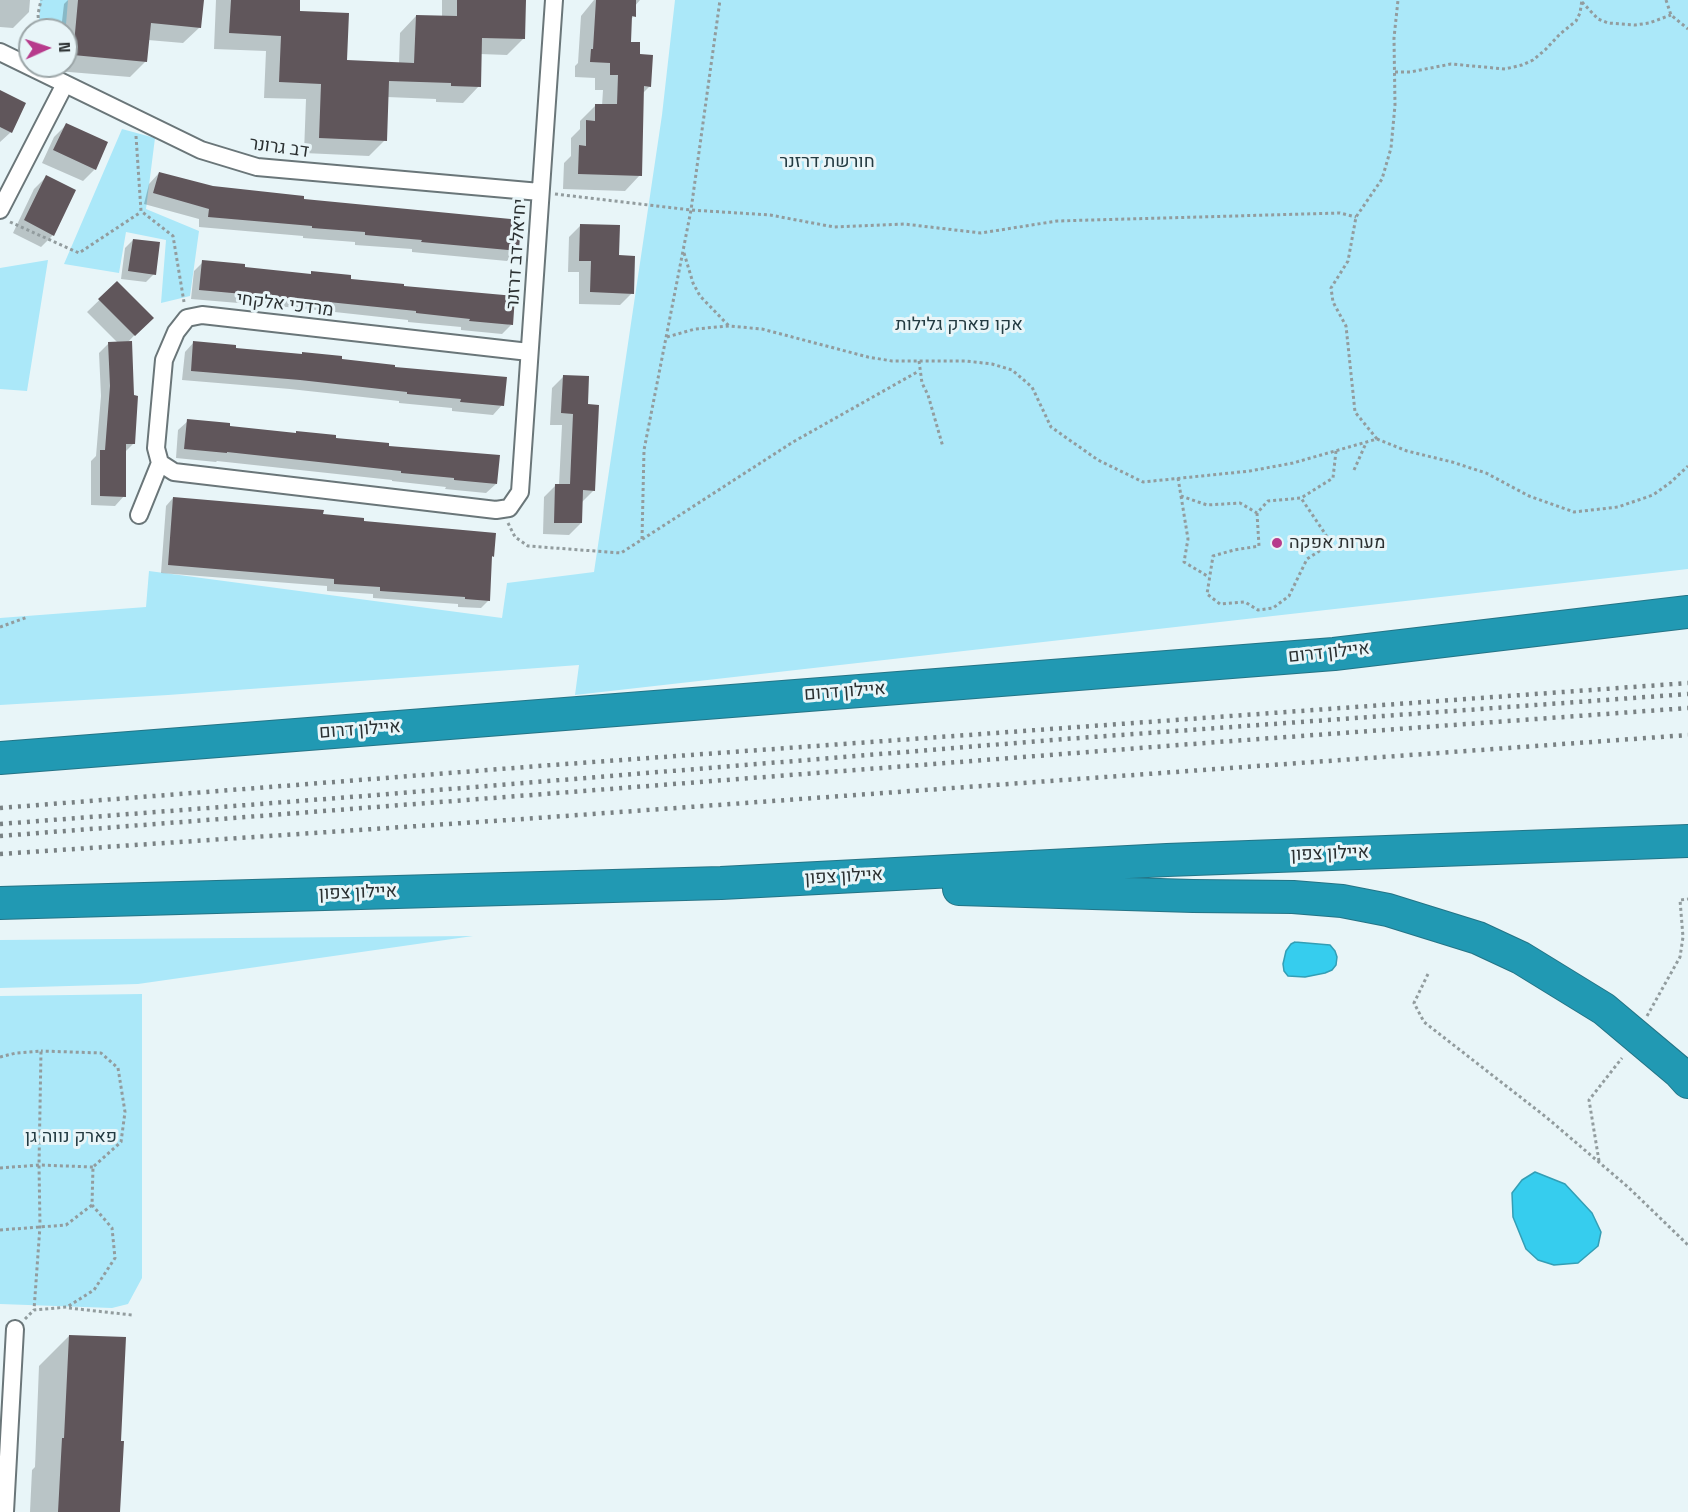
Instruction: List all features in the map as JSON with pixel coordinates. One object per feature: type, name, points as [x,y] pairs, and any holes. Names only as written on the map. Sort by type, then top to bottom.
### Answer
[{"type":"highway","name":"איילון דרום","points":[[0,758],[1334,654],[1688,612]]},
{"type":"highway","name":"איילון צפון","points":[[0,903],[722,883],[1167,860],[1688,842]]},
{"type":"highway","points":[[722,883],[1293,897],[1342,901],[1388,910],[1478,938],[1521,958],[1604,1009],[1688,1082]]},
{"type":"street","name":"יחיאל דב דרזנר","points":[[509,508],[520,492],[554,0]]},
{"type":"street","name":"דב גרונר","points":[[0,52],[201,150],[257,167],[540,192]]},
{"type":"street","points":[[5,216],[65,84]]},
{"type":"street","name":"מרדכי אלקחי","points":[[187,318],[202,315],[529,352]]},
{"type":"street","points":[[139,515],[160,462],[156,448],[164,360],[176,332],[187,318]]},
{"type":"street","points":[[160,462],[174,472],[186,474],[496,510],[509,508]]},
{"type":"street","points":[[5,1512],[15,1329]]},
{"type":"path","points":[[38,18],[41,0]]},
{"type":"path","points":[[642,539],[644,450],[691,210],[720,0]]},
{"type":"path","points":[[1398,0],[1394,38],[1394,115],[1387,167],[1383,179],[1356,217],[1348,261],[1331,288],[1333,302],[1346,326],[1355,412],[1377,439],[1407,451],[1486,473],[1529,496],[1574,512],[1618,507],[1653,495],[1688,466]]},
{"type":"path","points":[[1666,0],[1671,15],[1688,29]]},
{"type":"path","points":[[1395,72],[1410,72],[1451,64],[1514,68],[1533,60],[1576,21],[1582,1]]},
{"type":"path","points":[[1582,1],[1598,19],[1608,23],[1635,25],[1649,23],[1671,15]]},
{"type":"path","points":[[135,119],[141,211],[173,236],[187,318]]},
{"type":"path","points":[[540,192],[691,210],[770,215],[834,227],[904,224],[981,232],[1057,221],[1340,213],[1356,217]]},
{"type":"path","points":[[5,216],[80,252],[141,211]]},
{"type":"path","points":[[683,250],[693,283],[700,296],[729,326]]},
{"type":"path","points":[[667,337],[695,329],[729,326],[762,329],[868,357],[892,361],[966,361],[992,364],[1012,370],[1032,387],[1051,427],[1098,460],[1143,482],[1250,471],[1293,463],[1377,439]]},
{"type":"path","points":[[919,362],[922,383],[928,395],[942,447]]},
{"type":"path","points":[[509,508],[508,524],[515,537],[528,546],[621,553],[793,442],[919,371]]},
{"type":"path","points":[[1354,470],[1366,442]]},
{"type":"path","points":[[1301,498],[1326,535],[1321,550],[1307,559],[1288,596],[1273,608],[1258,610],[1245,602],[1220,604],[1207,594],[1213,556],[1259,546],[1257,513],[1268,501],[1301,498],[1334,478],[1336,451]]},
{"type":"path","points":[[1178,478],[1188,539],[1184,562],[1209,577]]},
{"type":"path","points":[[1181,496],[1207,505],[1240,503],[1257,513]]},
{"type":"path","points":[[0,627],[28,617]]},
{"type":"path","points":[[1646,1018],[1680,957],[1683,937],[1680,900],[1688,899]]},
{"type":"path","points":[[1428,974],[1414,1003],[1424,1022],[1546,1117],[1628,1187],[1688,1245]]},
{"type":"path","points":[[0,1057],[41,1051],[101,1053],[118,1068],[125,1112],[122,1142],[93,1167],[0,1168]]},
{"type":"path","points":[[34,1310],[40,1226],[41,1051]]},
{"type":"path","points":[[1599,1162],[1589,1100],[1622,1058]]},
{"type":"path","points":[[67,1307],[94,1290],[114,1258],[112,1228],[92,1204],[93,1167]]},
{"type":"path","points":[[0,1230],[66,1225],[92,1204]]},
{"type":"path","points":[[15,1329],[34,1310],[67,1307],[132,1315]]},
{"type":"green space","points":[[40,0],[68,0],[67,18],[39,18]]},
{"type":"green space","name":"אקו פארק גלילות","points":[[675,0],[1688,0],[1688,569],[575,695],[579,665],[0,705],[0,618],[146,607],[149,571],[502,618],[507,583],[594,572],[662,115]]},
{"type":"green space","points":[[122,129],[155,138],[146,209],[199,231],[190,296],[161,303],[166,240],[126,232],[119,273],[64,264]]},
{"type":"green space","points":[[48,260],[27,391],[0,389],[0,268]]},
{"type":"green space","points":[[473,936],[138,984],[0,988],[0,940]]},
{"type":"green space","name":"פארק נווה גן","points":[[142,994],[142,1278],[128,1304],[112,1308],[0,1304],[0,996]]},
{"type":"water","points":[[1295,942],[1330,945],[1337,957],[1336,965],[1325,973],[1305,977],[1288,976],[1283,964],[1286,951]]},
{"type":"water","points":[[1535,1172],[1565,1184],[1592,1213],[1601,1232],[1598,1246],[1578,1263],[1554,1265],[1538,1260],[1526,1249],[1513,1217],[1512,1193],[1522,1180]]},
{"type":"building","points":[[78,0],[204,0],[201,28],[151,23],[147,62],[78,55]]},
{"type":"building","points":[[231,0],[300,0],[300,11],[349,13],[347,60],[414,63],[416,15],[457,16],[457,0],[526,0],[525,39],[482,38],[481,87],[451,86],[451,83],[389,81],[387,141],[319,138],[321,84],[279,82],[281,36],[229,33]]},
{"type":"building","points":[[596,0],[636,0],[636,17],[632,16],[631,42],[640,42],[640,54],[653,55],[651,87],[644,86],[642,176],[578,174],[579,145],[586,146],[586,120],[595,121],[595,104],[617,104],[618,75],[610,75],[610,63],[590,62]]},
{"type":"building","points":[[0,90],[26,103],[12,133],[0,127]]},
{"type":"building","points":[[66,123],[108,142],[96,170],[53,150]]},
{"type":"building","points":[[159,172],[213,186],[304,196],[304,199],[521,220],[519,251],[421,242],[422,240],[365,235],[365,232],[312,228],[312,226],[208,217],[209,209],[153,193]]},
{"type":"building","points":[[46,175],[76,190],[54,236],[24,220]]},
{"type":"building","points":[[580,224],[620,225],[619,255],[635,256],[634,294],[590,292],[591,261],[579,261]]},
{"type":"building","points":[[133,239],[160,242],[156,275],[128,271]]},
{"type":"building","points":[[202,260],[311,274],[311,271],[351,275],[351,279],[404,284],[404,286],[515,296],[513,325],[469,321],[470,319],[416,313],[416,311],[199,290]]},
{"type":"building","points":[[117,281],[154,318],[135,336],[98,299]]},
{"type":"building","points":[[132,341],[134,395],[138,396],[135,444],[126,444],[126,497],[100,496],[100,450],[105,450],[110,386],[108,342]]},
{"type":"building","points":[[193,341],[236,345],[236,348],[342,356],[342,359],[395,365],[395,367],[507,377],[504,406],[300,380],[191,371]]},
{"type":"building","points":[[563,375],[589,376],[588,404],[599,405],[595,491],[583,490],[582,523],[554,523],[555,484],[570,484],[573,414],[561,413]]},
{"type":"building","points":[[187,419],[230,423],[230,426],[336,435],[336,438],[389,443],[389,446],[500,455],[497,484],[401,473],[401,471],[184,449]]},
{"type":"building","points":[[173,497],[324,510],[323,514],[364,518],[364,521],[496,533],[494,557],[492,556],[490,601],[380,591],[380,587],[334,584],[334,579],[168,565]]},
{"type":"building","points":[[69,1335],[126,1337],[120,1512],[58,1512]]},
{"type":"railway","points":[[0,808],[552,765],[1688,683]]},
{"type":"railway","points":[[0,824],[1065,739],[1688,694]]},
{"type":"railway","points":[[0,836],[1688,708]]},
{"type":"railway","points":[[0,854],[523,819],[1688,735]]},
{"type":"place","name":"מערות אפקה","points":[[1277,543]]},
{"type":"park label","name":"חורשת דרזנר","points":[[827,162]]}]
